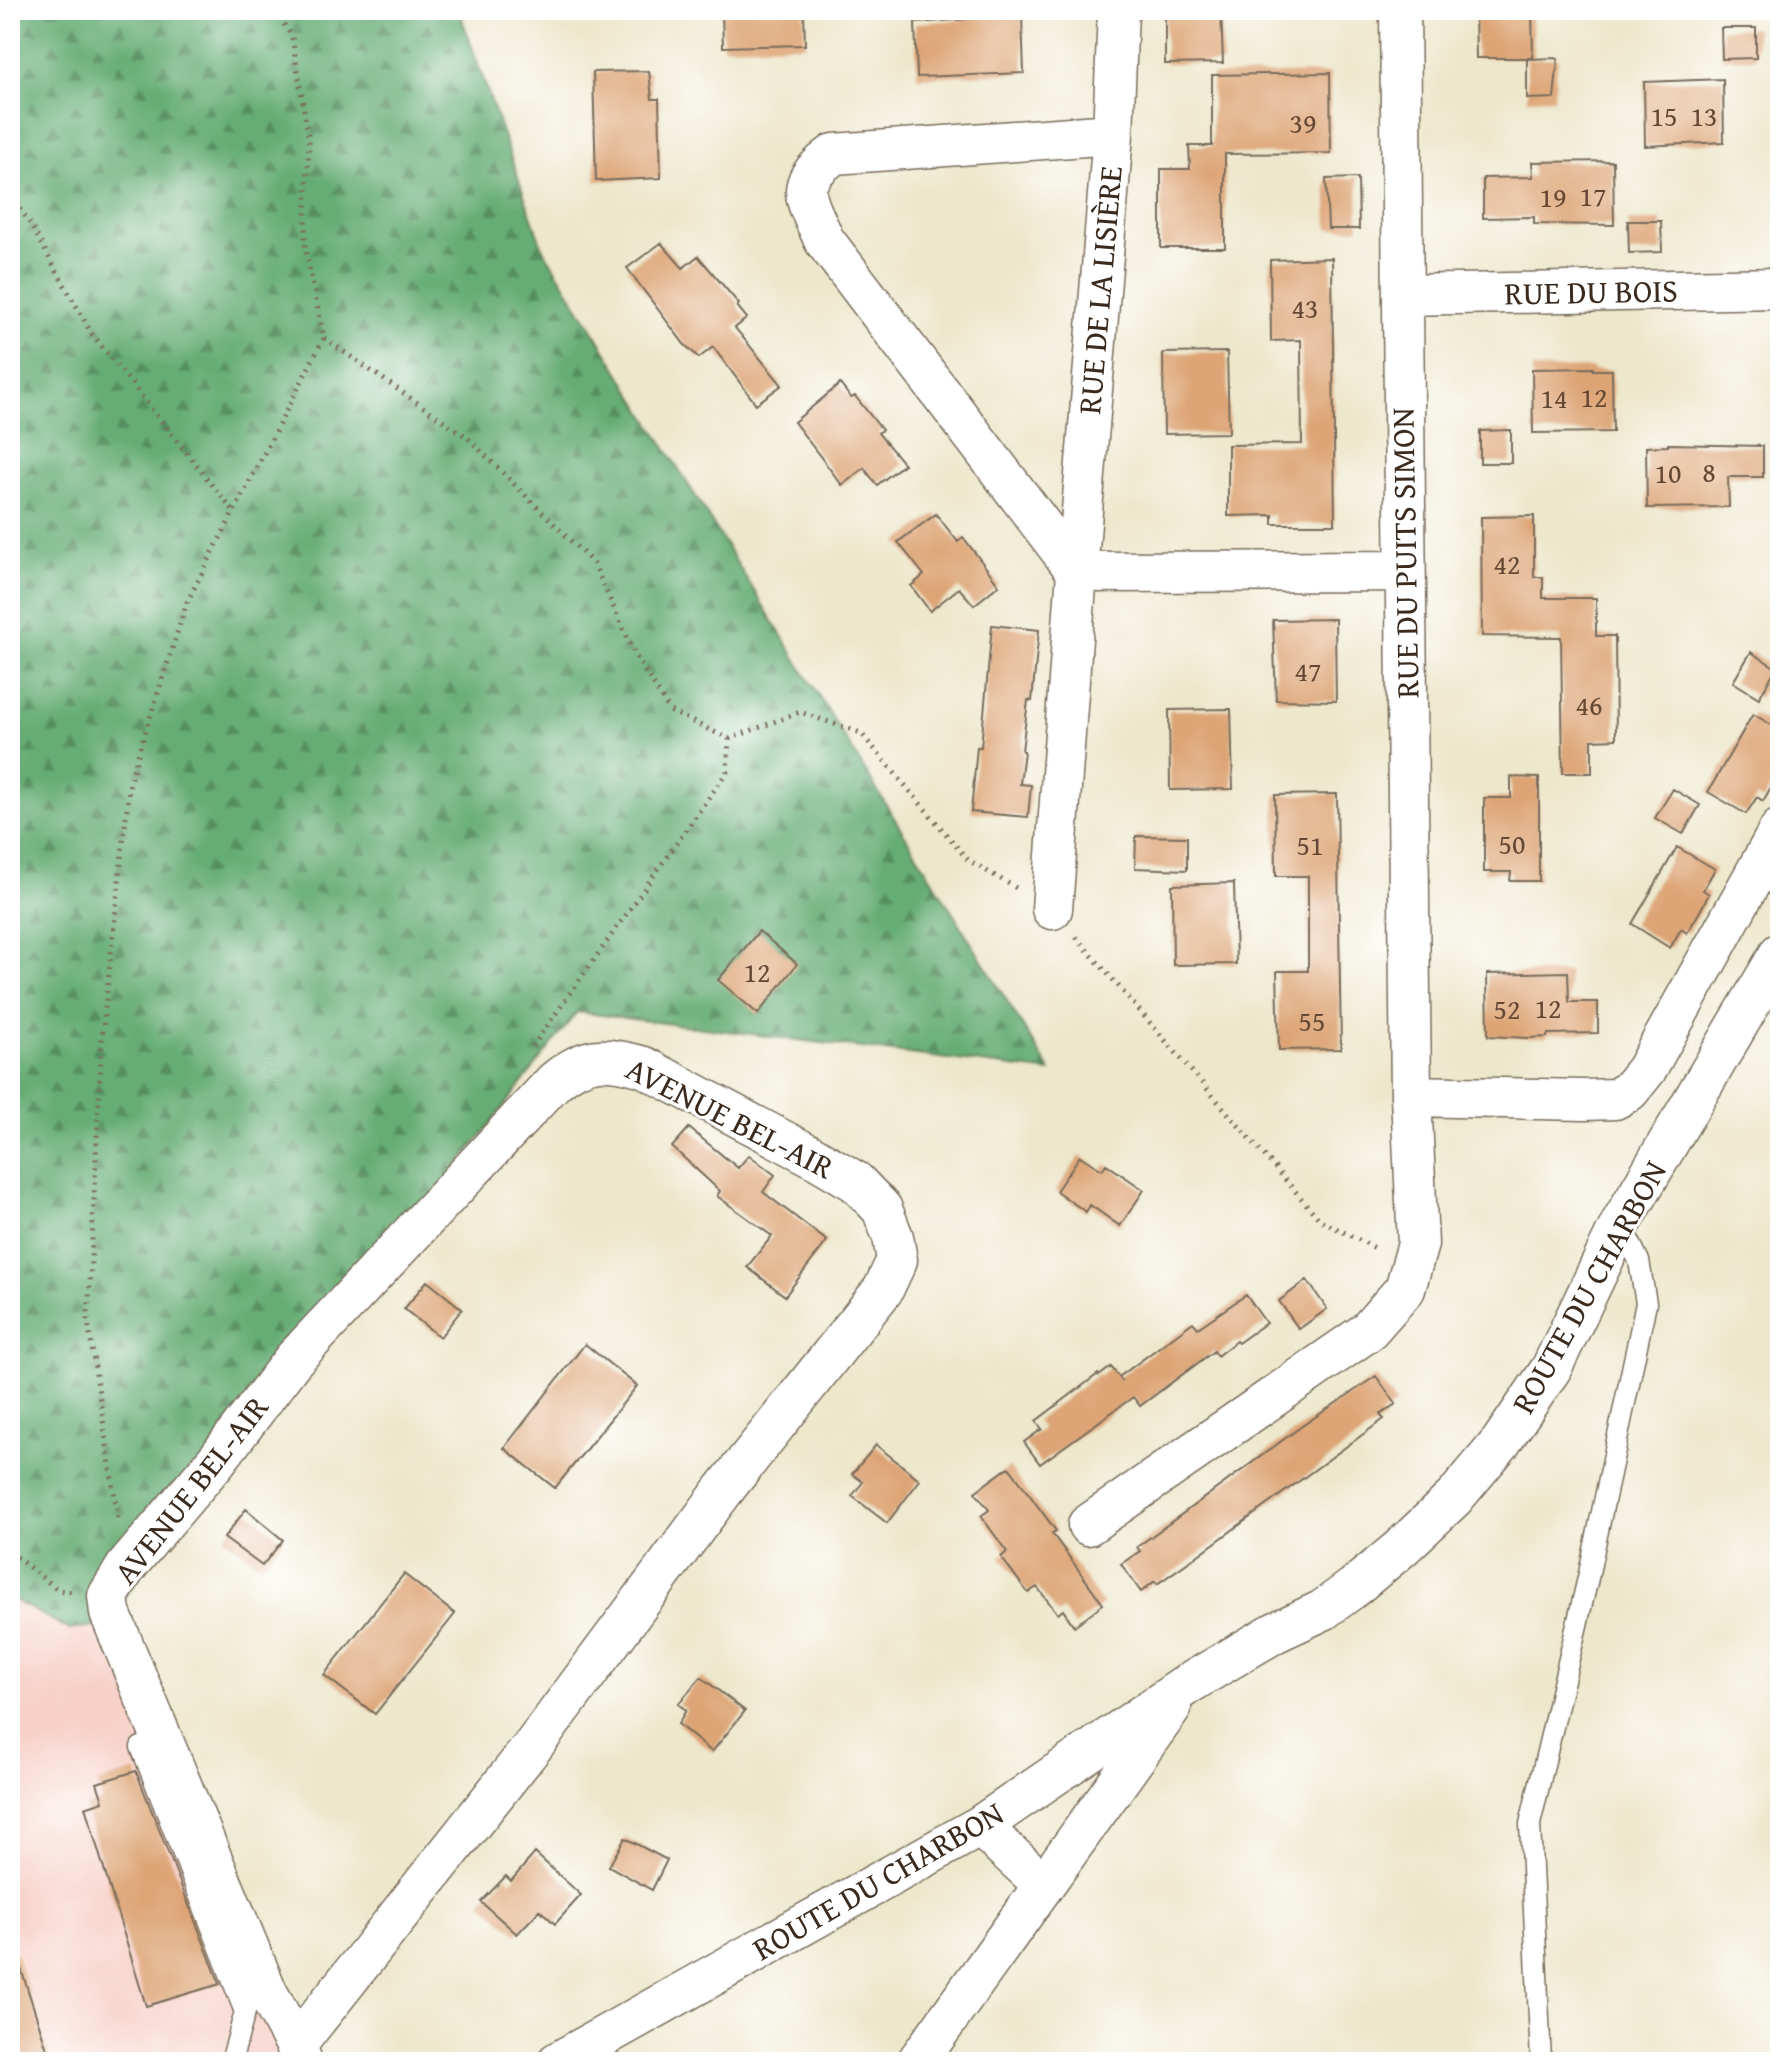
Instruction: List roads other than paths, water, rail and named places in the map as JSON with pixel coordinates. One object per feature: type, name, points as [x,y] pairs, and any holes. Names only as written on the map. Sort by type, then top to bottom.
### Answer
[{"type":"street","points":[[1113,134],[1118,10]]},
{"type":"street","name":"RUE DU PUITS SIMON","points":[[1088,1525],[1367,1332],[1405,1289],[1418,1244],[1411,1096],[1400,10]]},
{"type":"street","name":"RUE DE LA LISIÈRE","points":[[1052,909],[1113,134],[834,154],[818,166],[807,180],[806,197],[824,240],[1077,572]]},
{"type":"street","name":"RUE DU BOIS","points":[[1403,295],[1780,288]]},
{"type":"street","points":[[1077,572],[1405,571]]},
{"type":"street","points":[[1411,1096],[1584,1100],[1615,1099],[1629,1091],[1646,1070],[1780,829]]},
{"type":"street","name":"ROUTE DU CHARBON","points":[[558,2062],[980,1826],[1188,1684],[1274,1633],[1323,1610],[1401,1548],[1454,1498],[1501,1442],[1551,1369],[1621,1223],[1780,953]]},
{"type":"street","name":"AVENUE BEL-AIR","points":[[596,1060],[619,1060],[644,1067],[856,1182],[882,1209],[893,1237],[897,1260],[883,1290],[723,1491],[299,2054],[267,1992],[110,1613],[117,1581],[217,1460],[293,1360],[555,1081],[573,1066],[596,1060]]},
{"type":"street","name":"ROUTE DU CHARBON","points":[[917,2062],[1188,1684]]},
{"type":"street","points":[[980,1826],[1044,1885]]},
{"type":"lane","points":[[1541,2062],[1530,1824],[1588,1578],[1646,1303],[1639,1261],[1621,1223]]},
{"type":"lane","points":[[141,1747],[245,2012],[231,2062]]}]
